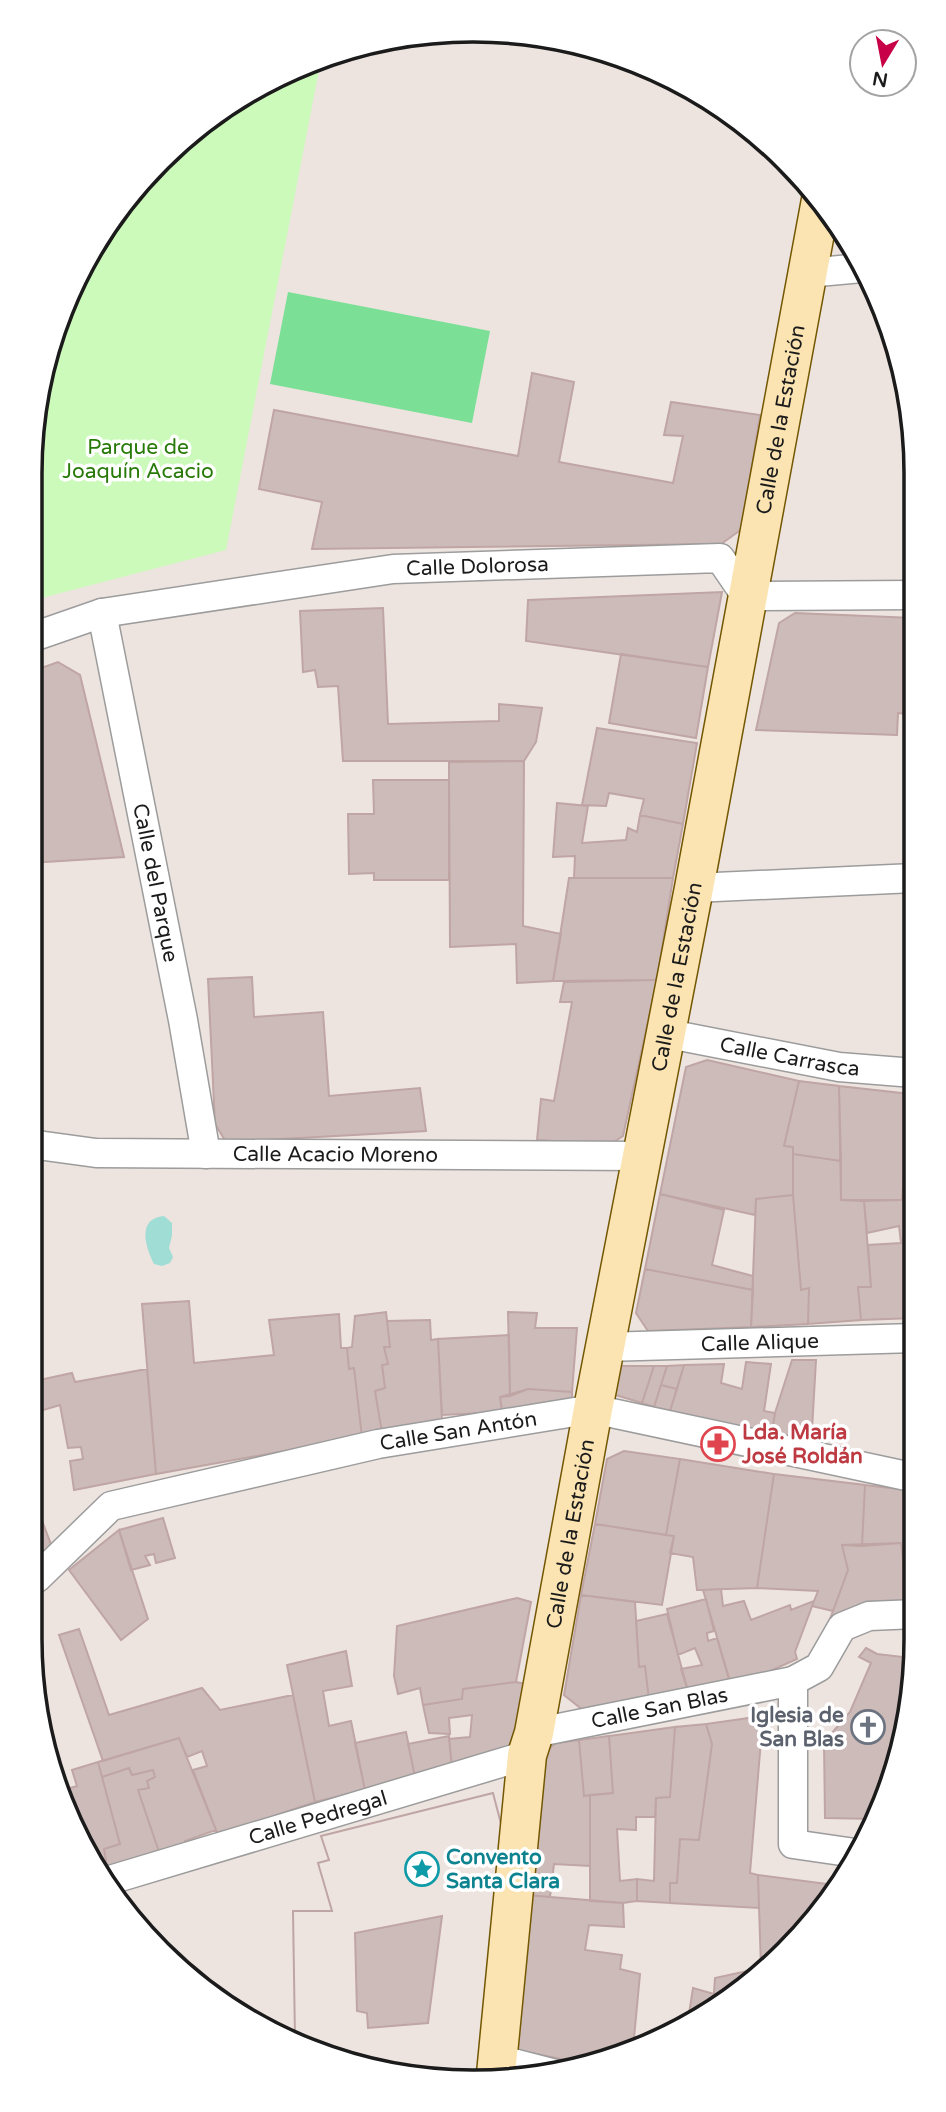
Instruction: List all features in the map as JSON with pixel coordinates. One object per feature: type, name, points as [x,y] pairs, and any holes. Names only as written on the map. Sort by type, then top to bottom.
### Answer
[{"type":"street","name":"Calle de la Estación","points":[[497,2066],[530,1744],[664,1033],[694,888],[818,215]]},
{"type":"street","points":[[807,273],[852,269]]},
{"type":"street","name":"Calle Dolorosa","points":[[42,634],[102,612],[393,569],[720,558],[746,596]]},
{"type":"street","points":[[746,596],[904,595]]},
{"type":"street","name":"Calle del Parque","points":[[102,612],[183,1020],[206,1154]]},
{"type":"street","points":[[694,888],[904,878]]},
{"type":"street","name":"Calle Carrasca","points":[[664,1033],[839,1067],[904,1072]]},
{"type":"street","name":"Calle Acacio Moreno","points":[[42,1146],[96,1153],[641,1156]]},
{"type":"street","name":"Calle Alique","points":[[604,1347],[904,1338]]},
{"type":"street","name":"Calle San Antón","points":[[42,1573],[111,1506],[378,1444],[593,1409],[904,1475]]},
{"type":"street","name":"Calle San Blas","points":[[530,1744],[793,1681],[819,1667],[842,1627],[869,1616],[904,1615]]},
{"type":"street","points":[[793,1681],[793,1844],[847,1852]]},
{"type":"street","name":"Calle Pedregal","points":[[115,1878],[530,1744]]},
{"type":"green space","name":"Parque de Joaquín Acacio","points":[[319,71],[226,550],[42,598],[43,445],[50,389],[65,334],[86,282],[115,234],[149,189],[189,149],[234,115],[282,86]]},
{"type":"green space","points":[[288,292],[490,331],[472,423],[270,384]]},
{"type":"water","points":[[164,1216],[172,1223],[169,1248],[173,1257],[170,1263],[162,1266],[154,1264],[146,1234],[150,1222]]},
{"type":"building","points":[[532,373],[574,382],[559,462],[673,483],[683,436],[664,435],[671,402],[760,415],[742,529],[721,544],[312,549],[322,502],[259,489],[274,410],[518,456]]},
{"type":"building","points":[[722,592],[708,667],[526,641],[528,600]]},
{"type":"building","points":[[383,608],[388,724],[499,721],[499,704],[542,708],[536,742],[524,761],[343,761],[338,686],[318,687],[315,670],[303,672],[300,611]]},
{"type":"building","points":[[795,613],[904,618],[904,714],[898,713],[897,735],[756,730],[779,623]]},
{"type":"building","points":[[621,654],[708,667],[696,738],[609,723]]},
{"type":"building","points":[[58,662],[80,675],[124,857],[42,862],[42,668]]},
{"type":"building","points":[[597,728],[697,743],[683,824],[640,815],[644,799],[609,793],[606,806],[582,805]]},
{"type":"building","points":[[524,761],[523,926],[561,934],[553,981],[517,983],[516,944],[450,947],[449,762]]},
{"type":"building","points":[[373,780],[449,780],[449,880],[374,880],[374,873],[349,874],[348,814],[374,814]]},
{"type":"building","points":[[557,803],[588,806],[582,843],[626,840],[628,828],[637,832],[640,815],[683,824],[673,878],[574,878],[575,856],[553,857]]},
{"type":"building","points":[[569,878],[673,878],[657,980],[553,981]]},
{"type":"building","points":[[252,977],[254,1017],[323,1012],[329,1096],[420,1088],[426,1131],[226,1142],[215,1124],[208,979]]},
{"type":"building","points":[[657,980],[623,1136],[611,1144],[537,1140],[541,1099],[554,1101],[572,1002],[560,1002],[564,982]]},
{"type":"building","points":[[707,1060],[799,1081],[784,1146],[793,1147],[793,1195],[756,1199],[755,1215],[660,1194],[686,1067]]},
{"type":"building","points":[[799,1081],[839,1086],[841,1161],[793,1154],[793,1147],[784,1146]]},
{"type":"building","points":[[839,1086],[904,1093],[902,1200],[841,1200]]},
{"type":"building","points":[[793,1154],[841,1161],[841,1200],[864,1201],[871,1287],[858,1287],[861,1320],[808,1324],[809,1288],[801,1290],[793,1195]]},
{"type":"building","points":[[660,1194],[724,1210],[712,1265],[753,1276],[753,1290],[645,1269]]},
{"type":"building","points":[[793,1195],[801,1290],[809,1288],[808,1324],[751,1327],[756,1199]]},
{"type":"building","points":[[904,1200],[904,1318],[861,1320],[858,1287],[871,1287],[868,1245],[901,1243],[899,1226],[867,1233],[864,1201]]},
{"type":"building","points":[[645,1269],[753,1290],[751,1327],[648,1331],[636,1313]]},
{"type":"building","points":[[189,1301],[194,1363],[274,1355],[269,1320],[339,1314],[341,1348],[347,1348],[349,1369],[354,1368],[362,1437],[156,1474],[142,1304]]},
{"type":"building","points":[[386,1312],[390,1347],[384,1347],[388,1364],[382,1365],[385,1388],[375,1391],[382,1433],[362,1437],[354,1368],[349,1369],[347,1348],[352,1347],[355,1316]]},
{"type":"building","points":[[508,1312],[537,1313],[535,1328],[577,1328],[572,1392],[528,1389],[510,1396]]},
{"type":"building","points":[[430,1320],[431,1340],[438,1339],[442,1421],[382,1433],[375,1391],[385,1388],[382,1365],[388,1364],[384,1347],[390,1347],[387,1321]]},
{"type":"building","points":[[509,1335],[510,1396],[500,1397],[502,1412],[442,1415],[438,1339]]},
{"type":"building","points":[[792,1360],[816,1360],[811,1447],[771,1439],[775,1413]]},
{"type":"building","points":[[746,1362],[771,1364],[764,1411],[775,1413],[771,1439],[670,1411],[684,1365],[724,1364],[721,1383],[742,1389]]},
{"type":"building","points":[[684,1365],[677,1389],[661,1385],[667,1366]]},
{"type":"building","points":[[616,1366],[654,1366],[642,1403],[609,1393]]},
{"type":"building","points":[[654,1366],[667,1366],[654,1407],[642,1403]]},
{"type":"building","points":[[147,1369],[156,1474],[74,1490],[70,1461],[83,1459],[81,1447],[68,1448],[60,1405],[42,1410],[42,1379],[72,1373],[75,1382]]},
{"type":"building","points":[[661,1385],[677,1389],[670,1411],[654,1407]]},
{"type":"building","points":[[528,1389],[572,1392],[572,1400],[503,1417],[500,1397]]},
{"type":"building","points":[[624,1451],[680,1459],[666,1535],[595,1524],[607,1459]]},
{"type":"building","points":[[680,1459],[774,1474],[757,1588],[697,1590],[693,1557],[670,1553],[674,1536],[666,1535]]},
{"type":"building","points":[[774,1474],[865,1485],[862,1546],[842,1545],[848,1570],[833,1611],[812,1606],[818,1591],[757,1588]]},
{"type":"building","points":[[865,1485],[904,1490],[904,1570],[901,1543],[862,1546]]},
{"type":"building","points":[[163,1518],[175,1558],[156,1563],[154,1554],[145,1556],[150,1565],[131,1570],[119,1530]]},
{"type":"building","points":[[42,1521],[52,1547],[42,1552]]},
{"type":"building","points":[[595,1524],[674,1536],[662,1605],[581,1595]]},
{"type":"building","points":[[119,1530],[148,1619],[121,1640],[69,1570]]},
{"type":"building","points":[[901,1543],[904,1608],[826,1630],[848,1570],[842,1545]]},
{"type":"building","points":[[721,1589],[723,1606],[744,1601],[751,1620],[790,1605],[791,1610],[814,1601],[795,1652],[797,1659],[732,1688],[703,1590]]},
{"type":"building","points":[[581,1595],[635,1602],[639,1667],[645,1666],[649,1700],[584,1711],[564,1695]]},
{"type":"building","points":[[517,1598],[531,1602],[516,1682],[463,1689],[462,1699],[423,1705],[420,1688],[398,1694],[394,1676],[397,1626]]},
{"type":"building","points":[[706,1599],[714,1631],[707,1633],[708,1641],[717,1638],[730,1683],[688,1691],[681,1669],[702,1665],[695,1648],[678,1655],[667,1609]]},
{"type":"building","points":[[667,1614],[688,1691],[649,1700],[645,1666],[639,1667],[636,1621]]},
{"type":"building","points":[[79,1629],[109,1715],[202,1688],[220,1710],[293,1695],[315,1802],[218,1835],[193,1770],[207,1766],[202,1751],[187,1757],[179,1738],[103,1761],[59,1635]]},
{"type":"building","name":"Iglesia de San Blas","points":[[866,1648],[877,1654],[903,1657],[896,1723],[881,1778],[865,1819],[825,1818],[824,1742],[850,1712],[871,1663],[859,1657]]},
{"type":"building","points":[[346,1651],[352,1686],[323,1691],[329,1726],[351,1721],[365,1790],[315,1802],[287,1665]]},
{"type":"building","points":[[516,1682],[526,1684],[515,1749],[452,1768],[449,1739],[470,1737],[472,1715],[449,1718],[450,1734],[429,1733],[423,1705],[462,1699],[463,1689]]},
{"type":"building","points":[[763,1716],[750,1873],[758,1875],[759,1908],[670,1903],[670,1883],[677,1883],[680,1839],[699,1840],[712,1744],[706,1724]]},
{"type":"building","points":[[706,1724],[712,1744],[699,1840],[680,1839],[677,1883],[670,1883],[670,1903],[637,1901],[637,1879],[654,1881],[656,1798],[670,1797],[675,1727]]},
{"type":"building","points":[[675,1727],[670,1797],[656,1798],[655,1817],[636,1817],[636,1830],[617,1829],[620,1881],[637,1879],[637,1901],[590,1901],[590,1795],[613,1793],[609,1736]]},
{"type":"building","points":[[406,1732],[415,1777],[365,1790],[355,1743]]},
{"type":"building","points":[[449,1736],[452,1768],[415,1777],[408,1744]]},
{"type":"building","points":[[609,1736],[613,1793],[584,1796],[579,1740]]},
{"type":"building","points":[[179,1738],[216,1830],[185,1841],[187,1846],[160,1855],[138,1790],[149,1788],[147,1781],[155,1777],[153,1770],[132,1775],[129,1768],[102,1777],[98,1762]]},
{"type":"building","points":[[579,1740],[584,1796],[590,1795],[590,1866],[554,1864],[550,1897],[526,1895],[542,1754],[556,1743]]},
{"type":"building","points":[[98,1762],[120,1844],[104,1849],[107,1865],[86,1830],[69,1788],[77,1786],[72,1770]]},
{"type":"building","points":[[129,1768],[132,1775],[153,1770],[155,1777],[147,1781],[149,1788],[138,1790],[160,1855],[111,1872],[107,1865],[104,1849],[120,1844],[102,1777]]},
{"type":"building","points":[[493,1793],[507,1847],[481,2070],[445,2069],[389,2062],[334,2047],[295,2031],[293,1911],[332,1911],[318,1863],[329,1860],[321,1836]]},
{"type":"building","points":[[493,1793],[507,1847],[481,2070],[445,2069],[389,2062],[334,2047],[295,2031],[293,1911],[332,1911],[318,1863],[329,1860],[321,1836]],"holes":[[[442,1916],[428,2023],[368,2028],[367,2013],[357,2011],[355,1933]]]},
{"type":"building","points":[[758,1875],[827,1884],[797,1923],[761,1960]]},
{"type":"building","points":[[526,1895],[623,1903],[624,1927],[589,1925],[585,1950],[622,1955],[620,1969],[640,1974],[635,2038],[566,2060],[507,2048]]},
{"type":"building","points":[[747,1971],[714,1996],[715,1978]]},
{"type":"building","points":[[693,1988],[714,1994],[714,1996],[689,2011]]},
{"type":"place","name":"Lda. María José Roldán","points":[[718,1444]]},
{"type":"place","name":"Iglesia de San Blas","points":[[868,1727]]},
{"type":"place","name":"Convento Santa Clara","points":[[422,1869]]}]
